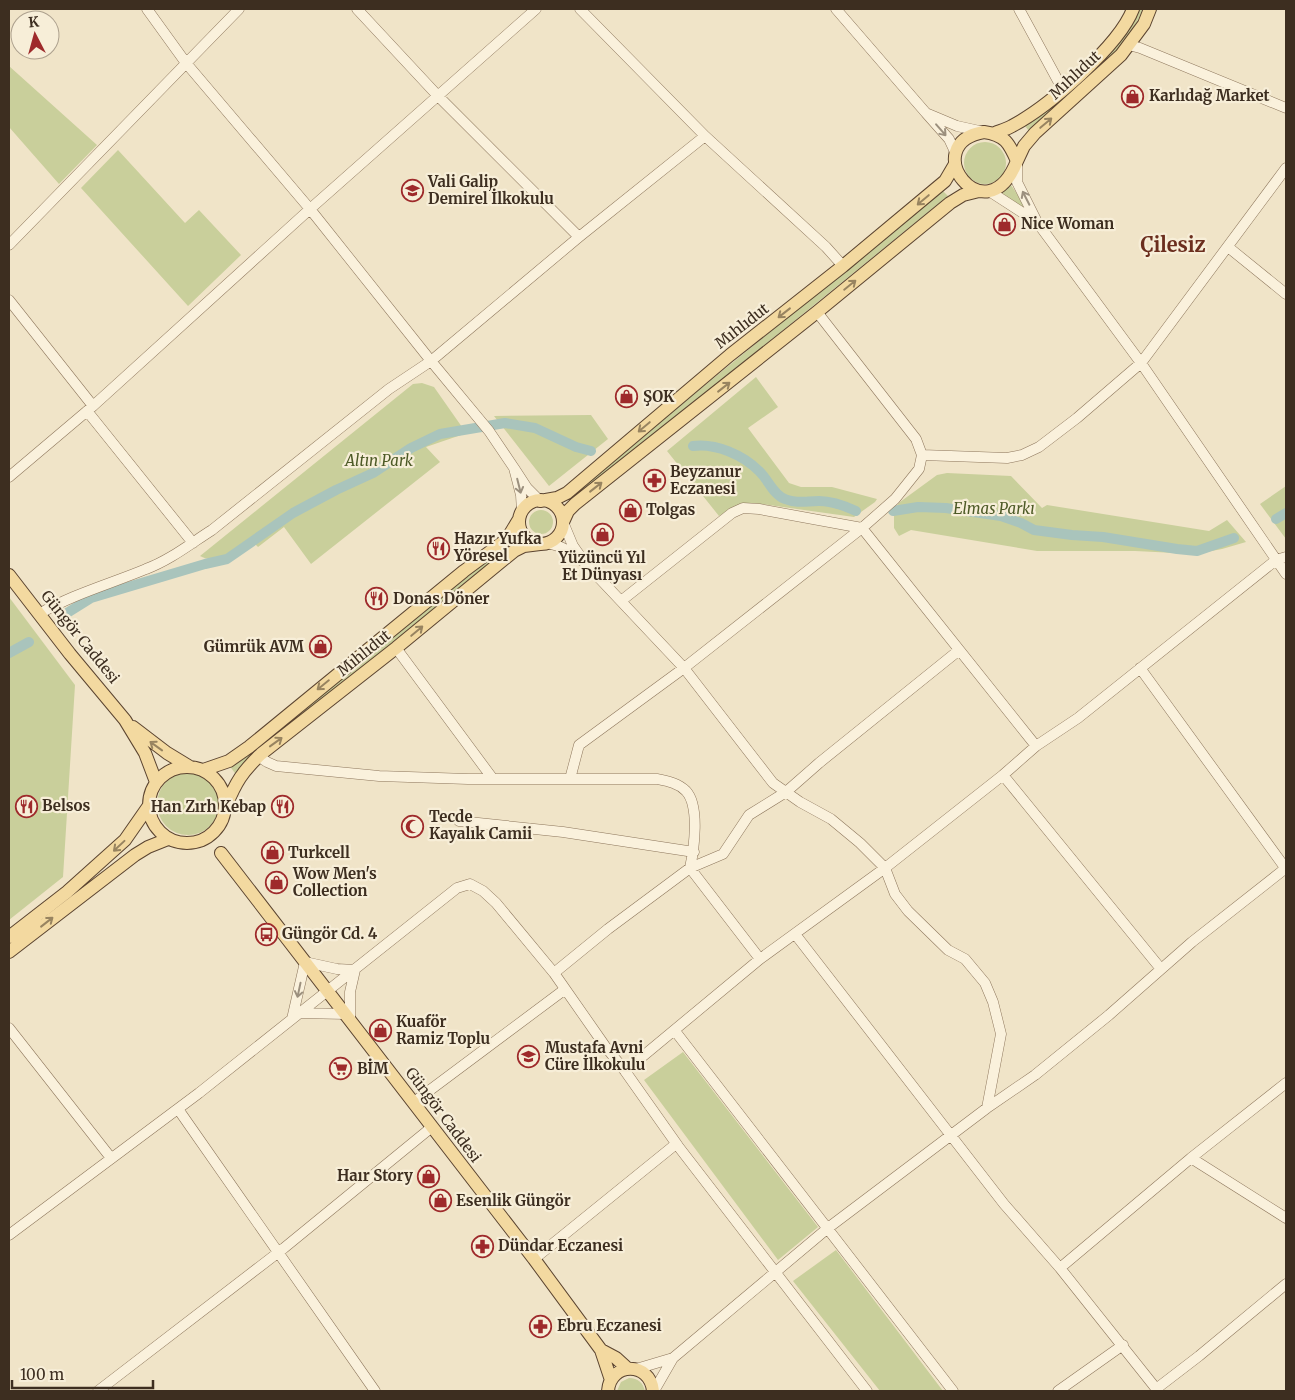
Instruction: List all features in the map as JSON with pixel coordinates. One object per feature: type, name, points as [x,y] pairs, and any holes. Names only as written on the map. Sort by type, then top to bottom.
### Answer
[{"type":"main road","name":"Mıhlıdut","points":[[990,132],[1012,126],[1063,90],[1106,49],[1128,21],[1133,9]]},
{"type":"main road","name":"Mıhlıdut","points":[[1017,161],[1024,146],[1035,133],[1121,55],[1144,24],[1150,9]]},
{"type":"main road","points":[[563,522],[562,515],[553,504],[540,501],[527,506],[521,515],[520,526],[527,539],[544,544],[559,535],[568,511],[575,504],[950,204],[963,195],[984,191],[998,188],[1006,183],[1012,175],[1017,161],[1010,145],[1003,138],[990,132],[974,133],[966,138],[960,145],[955,159],[957,173],[962,181],[970,187],[984,191]]},
{"type":"main road","name":"Mıhlıdut","points":[[540,501],[557,498],[567,492],[730,355],[844,266],[945,181],[955,159]]},
{"type":"main road","name":"Mıhlıdut","points":[[196,769],[229,761],[249,747],[507,538],[521,515]]},
{"type":"main road","name":"Mıhlıdut","points":[[226,806],[235,784],[244,769],[258,756],[396,648],[514,551],[524,546],[544,544]]},
{"type":"main road","name":"Güngör Caddesi","points":[[9,574],[70,654],[125,720]]},
{"type":"main road","points":[[125,720],[167,753],[213,777],[221,788],[226,806],[221,823],[216,831],[206,839],[194,844]]},
{"type":"main road","points":[[125,720],[145,754],[156,782]]},
{"type":"main road","points":[[196,769],[171,770],[156,782],[150,794],[148,807],[151,820],[158,831],[168,839],[180,844],[194,844],[221,853],[221,823]]},
{"type":"main road","points":[[9,937],[67,892],[125,840],[148,807]]},
{"type":"main road","points":[[9,952],[135,854],[168,839]]},
{"type":"main road","name":"Güngör Caddesi","points":[[221,853],[414,1102],[602,1350]]},
{"type":"main road","points":[[602,1350],[632,1369],[643,1372],[649,1378],[654,1391]]},
{"type":"main road","points":[[602,1350],[610,1386]]},
{"type":"main road","points":[[610,1386],[615,1374],[632,1369]]},
{"type":"street","points":[[147,9],[186,63],[310,209],[489,432],[533,496],[540,501]]},
{"type":"street","points":[[9,245],[239,9]]},
{"type":"street","points":[[357,9],[438,96],[579,237]]},
{"type":"street","points":[[9,477],[90,409],[310,209],[536,9]]},
{"type":"street","points":[[580,9],[705,136],[826,247],[844,266]]},
{"type":"street","points":[[836,9],[949,139],[955,159]]},
{"type":"street","points":[[1019,9],[1063,90]]},
{"type":"street","points":[[1129,45],[1286,108]]},
{"type":"street","points":[[926,113],[957,126],[990,132]]},
{"type":"street","points":[[39,614],[58,602],[147,569],[184,550],[212,530],[389,389],[431,361],[579,237],[705,136]]},
{"type":"street","points":[[1017,161],[1018,182],[1037,222],[1141,363],[1281,559],[1286,574]]},
{"type":"street","points":[[922,455],[1007,458],[1022,455],[1039,447],[1077,418],[1141,363],[1286,168]]},
{"type":"street","points":[[984,191],[1037,222]]},
{"type":"street","points":[[1228,247],[1286,294]]},
{"type":"street","points":[[9,300],[193,542]]},
{"type":"street","points":[[570,779],[579,745],[684,668],[862,528],[898,496],[919,469],[922,455],[916,439],[817,312]]},
{"type":"street","points":[[514,468],[521,495],[521,515]]},
{"type":"street","points":[[621,601],[732,513],[743,508],[807,517],[862,528],[958,651],[1036,746]]},
{"type":"street","points":[[563,522],[573,546],[585,563],[684,668],[773,782],[800,802],[831,819],[860,843],[885,868],[895,894],[908,911],[948,950],[965,959],[985,983],[994,1002],[1001,1034],[988,1108]]},
{"type":"street","points":[[544,544],[567,549],[585,563]]},
{"type":"street","points":[[625,1071],[760,959],[885,868],[1003,775],[1036,746],[1078,718],[1281,559]]},
{"type":"street","points":[[396,648],[493,779]]},
{"type":"street","points":[[554,974],[608,929],[690,868],[724,854],[749,815],[786,792],[819,763],[958,651]]},
{"type":"street","points":[[654,1391],[673,1358],[828,1228],[1034,1075],[1109,1015],[1192,942],[1286,868],[1140,668]]},
{"type":"street","points":[[258,756],[276,766],[379,776],[493,779],[657,779],[675,783],[686,791],[695,817],[694,852],[690,868]]},
{"type":"street","points":[[1003,775],[1161,969]]},
{"type":"street","points":[[460,821],[563,832],[694,852]]},
{"type":"street","points":[[690,868],[760,959]]},
{"type":"street","points":[[9,1235],[178,1109],[457,888],[470,884],[483,891],[496,903],[554,974],[676,1144],[867,1391]]},
{"type":"street","points":[[795,934],[1004,1204],[1060,1268],[1157,1390],[1286,1284]]},
{"type":"street","points":[[295,1016],[305,962],[337,969],[355,970]]},
{"type":"street","points":[[295,1016],[348,1017],[350,992],[355,970]]},
{"type":"street","points":[[414,1102],[564,990]]},
{"type":"street","points":[[9,1028],[111,1158]]},
{"type":"street","points":[[675,1031],[952,1391]]},
{"type":"street","points":[[1060,1268],[1191,1158],[1286,1083]]},
{"type":"street","points":[[178,1109],[375,1391]]},
{"type":"street","points":[[98,1391],[279,1252],[432,1127]]},
{"type":"street","points":[[534,1259],[676,1144]]},
{"type":"street","points":[[1191,1158],[1286,1218]]},
{"type":"street","points":[[1058,1391],[1123,1345]]},
{"type":"street","points":[[632,1369],[673,1358]]},
{"type":"green space","points":[[1138,9],[1144,9],[1118,51],[1029,131],[1025,126],[1085,77],[1117,46]]},
{"type":"green space","points":[[9,66],[97,145],[59,184],[9,127]]},
{"type":"green space","points":[[981,142],[989,142],[1000,148],[1006,163],[1000,178],[989,184],[981,184],[970,178],[964,167],[964,159],[970,148]]},
{"type":"green space","points":[[118,150],[185,223],[199,210],[241,255],[188,306],[81,188]]},
{"type":"green space","points":[[1011,185],[1032,216],[1002,193]]},
{"type":"green space","points":[[943,191],[948,196],[574,500],[570,495]]},
{"type":"green space","points":[[756,377],[778,407],[748,428],[789,483],[801,487],[832,487],[877,499],[875,502],[854,517],[754,503],[739,505],[719,516],[667,451]]},
{"type":"green space","name":"Altın Park","points":[[422,383],[434,387],[462,427],[461,435],[426,447],[440,462],[311,564],[284,527],[258,547],[251,540],[220,557],[206,559],[200,556],[413,384]]},
{"type":"green space","points":[[591,415],[608,439],[549,486],[494,416]]},
{"type":"green space","name":"Elmas Parkı","points":[[947,473],[1011,476],[1042,508],[1047,505],[1209,531],[1227,520],[1246,542],[1196,554],[1135,551],[1037,551],[911,530],[899,536],[894,528],[894,509],[900,502],[937,475]]},
{"type":"green space","points":[[1286,486],[1286,539],[1260,504]]},
{"type":"green space","points":[[541,510],[546,511],[552,517],[552,527],[546,533],[541,534],[536,533],[530,527],[529,522],[530,517],[536,511]]},
{"type":"green space","points":[[513,539],[518,545],[237,776],[229,765]]},
{"type":"green space","points":[[9,597],[75,685],[63,877],[9,920]]},
{"type":"green space","points":[[188,773],[200,776],[210,782],[216,792],[219,804],[216,816],[210,826],[200,832],[188,835],[176,832],[166,826],[160,816],[157,804],[160,792],[166,782],[176,776]]},
{"type":"green space","points":[[683,1052],[818,1227],[778,1260],[644,1080]]},
{"type":"green space","points":[[836,1250],[943,1391],[880,1391],[793,1281]]},
{"type":"green space","points":[[629,1378],[640,1382],[645,1391],[617,1391],[621,1382]]},
{"type":"waterway","points":[[67,613],[91,598],[227,559],[293,513],[373,473],[411,448],[440,434],[505,423],[535,428],[576,447],[591,451]]},
{"type":"waterway","points":[[693,446],[711,446],[737,455],[753,465],[777,494],[789,501],[829,502],[856,511]]},
{"type":"waterway","points":[[893,511],[918,507],[946,508],[1001,516],[1034,530],[1103,537],[1197,551],[1234,538]]},
{"type":"waterway","points":[[1276,519],[1286,513]]},
{"type":"waterway","points":[[9,653],[29,642]]},
{"type":"place","name":"Karlıdağ Market","points":[[1133,96]]},
{"type":"place","name":"Vali Galip Demirel İlkokulu","points":[[412,191]]},
{"type":"place","name":"Nice Woman","points":[[1005,224]]},
{"type":"place","name":"ŞOK","points":[[627,397]]},
{"type":"place","name":"Beyzanur Eczanesi","points":[[654,481]]},
{"type":"place","name":"Tolgas","points":[[630,510]]},
{"type":"place","name":"Yüzüncü Yıl Et Dünyası","points":[[602,535]]},
{"type":"place","name":"Hazır Yufka Yöresel","points":[[438,548]]},
{"type":"place","name":"Donas Döner","points":[[377,599]]},
{"type":"place","name":"Gümrük AVM","points":[[320,647]]},
{"type":"place","name":"Belsos","points":[[26,806]]},
{"type":"place","name":"Han Zırh Kebap","points":[[282,807]]},
{"type":"place","name":"Tecde Kayalık Camii","points":[[413,826]]},
{"type":"place","name":"Turkcell","points":[[272,853]]},
{"type":"place","name":"Wow Men's Collection","points":[[277,883]]},
{"type":"place","name":"Güngör Cd. 4","points":[[266,934]]},
{"type":"place","name":"Kuaför Ramiz Toplu","points":[[380,1031]]},
{"type":"place","name":"Mustafa Avni Cüre İlkokulu","points":[[529,1057]]},
{"type":"place","name":"BİM","points":[[341,1069]]},
{"type":"place","name":"Haır Story","points":[[429,1176]]},
{"type":"place","name":"Esenlik Güngör","points":[[440,1201]]},
{"type":"place","name":"Dündar Eczanesi","points":[[482,1246]]},
{"type":"place","name":"Ebru Eczanesi","points":[[541,1326]]},
{"type":"district","name":"Çilesiz","points":[[1173,245]]}]
